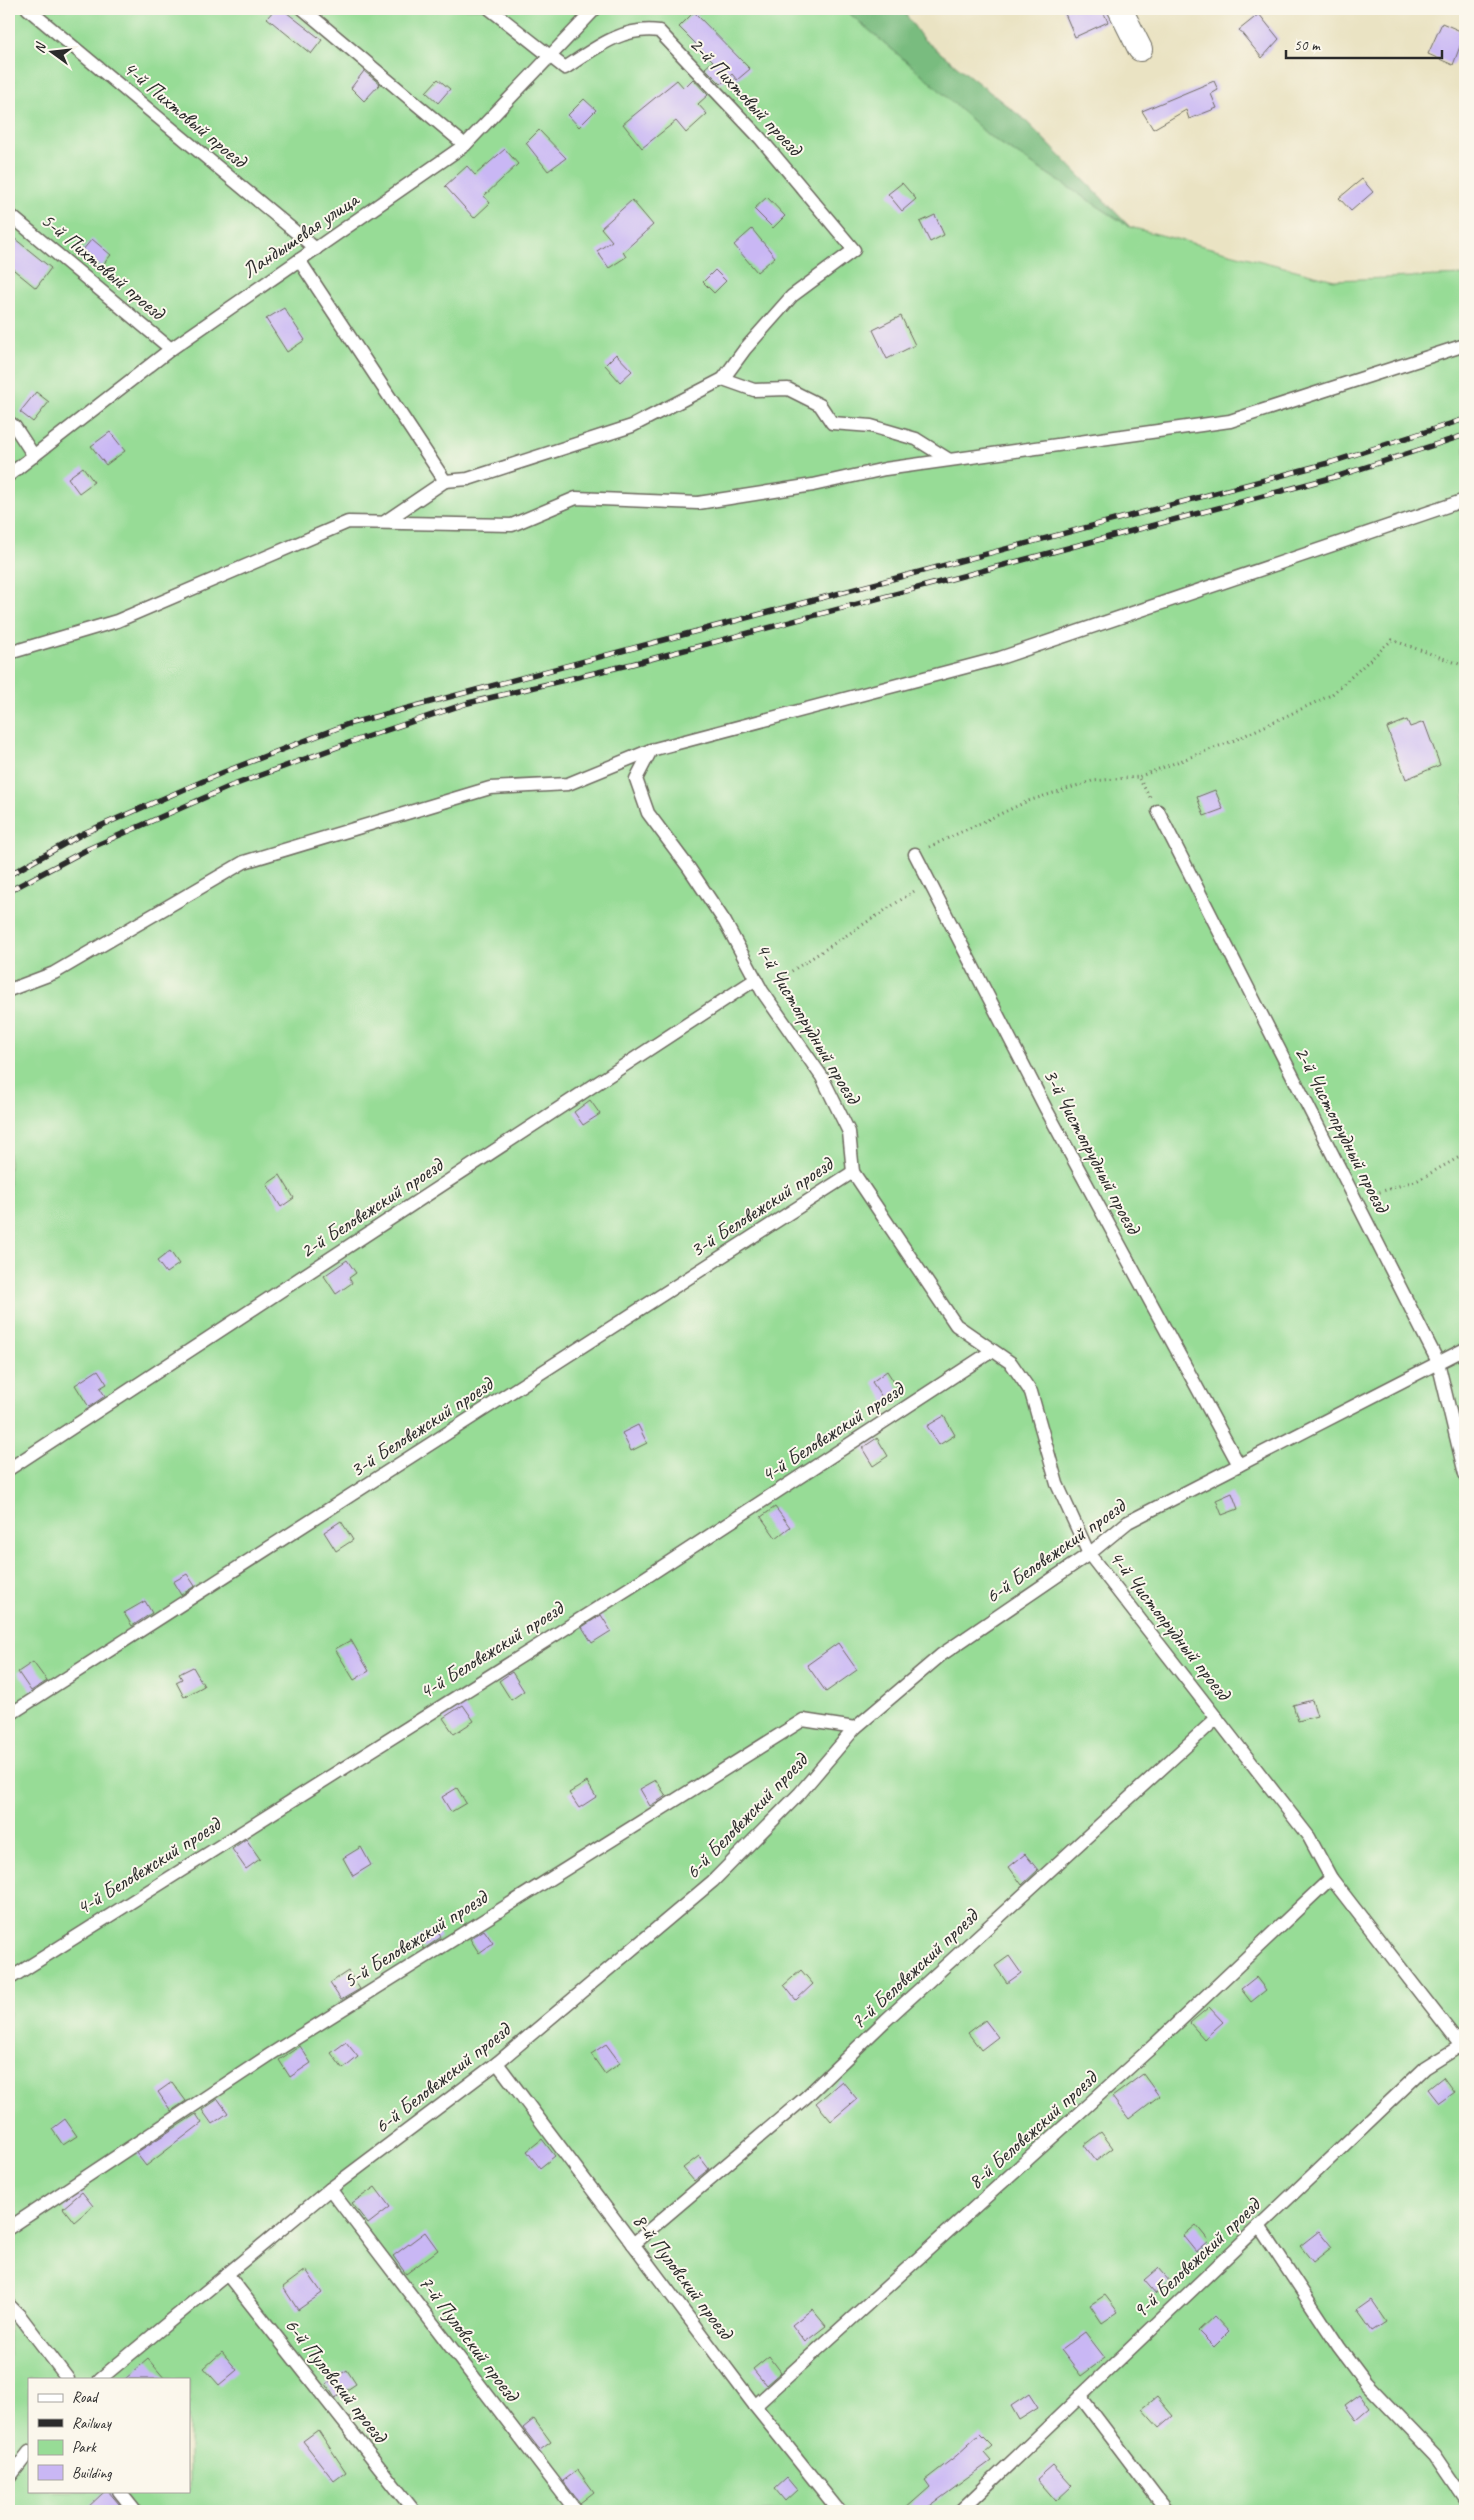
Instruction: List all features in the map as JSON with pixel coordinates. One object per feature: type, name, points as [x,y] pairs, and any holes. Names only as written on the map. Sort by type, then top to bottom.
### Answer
[{"type":"street","points":[[1120,9],[1140,49]]},
{"type":"lane","name":"4-й Пихтовый проезд","points":[[28,9],[316,249]]},
{"type":"lane","points":[[303,9],[465,145]]},
{"type":"lane","name":"2-й Пихтовый проезд","points":[[490,9],[565,68],[609,40],[643,29],[659,31],[760,138],[854,250],[792,296],[745,349],[723,380]]},
{"type":"lane","name":"Ландышевая улица","points":[[9,475],[171,349],[465,145],[550,58],[594,9]]},
{"type":"lane","name":"5-й Пихтовый проезд","points":[[9,214],[171,349]]},
{"type":"lane","points":[[298,260],[445,482]]},
{"type":"lane","points":[[9,653],[117,621],[348,522],[512,524],[576,498],[698,503],[813,485],[885,469],[948,459],[1230,421],[1465,345]]},
{"type":"lane","points":[[386,521],[445,482],[468,479],[632,426],[723,380],[754,390],[788,389],[820,405],[832,423],[872,426],[916,439],[948,459]]},
{"type":"lane","points":[[9,422],[34,456]]},
{"type":"lane","points":[[9,990],[54,973],[244,862],[490,788],[568,784],[651,750],[1000,658],[1465,500]]},
{"type":"lane","name":"4-й Чистопрудный проезд","points":[[651,750],[636,779],[648,813],[689,868],[725,922],[759,985],[822,1077],[849,1132],[853,1172],[956,1325],[1012,1363],[1031,1392],[1057,1484],[1089,1554],[1309,1837],[1331,1878],[1464,2046]]},
{"type":"lane","name":"2-й Чистопрудный проезд","points":[[1158,811],[1438,1362],[1465,1474]]},
{"type":"lane","name":"3-й Чистопрудный проезд","points":[[915,854],[1046,1109],[1239,1465]]},
{"type":"lane","name":"2-й Беловежский проезд","points":[[9,1469],[759,985]]},
{"type":"lane","name":"3-й Беловежский проезд","points":[[9,1715],[853,1172]]},
{"type":"lane","name":"6-й Беловежский проезд","points":[[101,2378],[330,2189],[497,2062],[713,1881],[800,1794],[856,1728],[941,1655],[1089,1554],[1128,1522],[1465,1349]]},
{"type":"lane","name":"4-й Беловежский проезд","points":[[9,1979],[630,1587],[992,1351]]},
{"type":"lane","name":"7-й Беловежский проезд","points":[[633,2244],[806,2098],[886,2020],[1218,1718]]},
{"type":"lane","name":"5-й Беловежский проезд","points":[[9,2228],[271,2054],[803,1720],[856,1728]]},
{"type":"lane","name":"8-й Беловежский проезд","points":[[755,2406],[1152,2047],[1331,1878]]},
{"type":"lane","name":"9-й Беловежский проезд","points":[[960,2511],[1425,2068],[1464,2046]]},
{"type":"lane","name":"8-й Пуловский проезд","points":[[497,2062],[755,2406],[839,2511]]},
{"type":"lane","name":"7-й Пуловский проезд","points":[[330,2189],[576,2511]]},
{"type":"lane","points":[[1259,2226],[1339,2347],[1366,2383],[1435,2455],[1465,2499]]},
{"type":"lane","name":"6-й Пуловский проезд","points":[[227,2274],[414,2511]]},
{"type":"lane","points":[[9,2305],[20,2316],[67,2378]]},
{"type":"lane","points":[[1080,2396],[1167,2511]]},
{"type":"lane","points":[[9,2478],[28,2453]]},
{"type":"lane","points":[[119,2492],[135,2511]]},
{"type":"path","points":[[915,854],[1028,801],[1092,781],[1138,777],[1235,740],[1331,695],[1392,640],[1462,665],[1465,664]]},
{"type":"path","points":[[1138,777],[1158,811]]},
{"type":"path","points":[[759,985],[930,882]]},
{"type":"path","points":[[1356,1200],[1418,1180],[1465,1154]]},
{"type":"green space","points":[[9,9],[844,9],[925,77],[989,136],[1130,227],[1334,280],[1465,275],[1465,2511],[9,2511]]},
{"type":"green space","points":[[844,9],[902,9],[923,39],[1025,120],[1130,227],[989,136],[925,77]]},
{"type":"building","points":[[275,9],[282,9],[322,40],[311,54],[267,18]]},
{"type":"building","points":[[1063,9],[1102,9],[1108,22],[1075,37]]},
{"type":"building","points":[[694,12],[750,69],[737,80],[732,74],[721,84],[705,68],[713,61],[679,27]]},
{"type":"building","points":[[1259,14],[1279,39],[1262,58],[1239,30]]},
{"type":"building","points":[[1442,23],[1465,33],[1453,65],[1428,54]]},
{"type":"building","points":[[364,71],[380,84],[364,101],[351,88]]},
{"type":"building","points":[[438,79],[450,89],[438,103],[426,92]]},
{"type":"building","points":[[693,79],[708,95],[698,104],[707,114],[686,133],[676,121],[642,148],[623,124],[677,80],[684,88]]},
{"type":"building","points":[[1214,81],[1218,90],[1211,94],[1217,108],[1189,119],[1186,110],[1153,129],[1142,111]]},
{"type":"building","points":[[584,99],[596,110],[579,127],[568,115]]},
{"type":"building","points":[[539,130],[566,158],[548,171],[526,143]]},
{"type":"building","points":[[505,149],[518,164],[484,196],[490,203],[474,218],[445,186],[467,166],[475,175]]},
{"type":"building","points":[[1362,179],[1373,192],[1351,211],[1339,198]]},
{"type":"building","points":[[902,183],[916,199],[902,211],[888,194]]},
{"type":"building","points":[[767,197],[785,216],[773,228],[754,209]]},
{"type":"building","points":[[632,200],[653,225],[623,252],[626,257],[609,268],[597,251],[612,241],[601,228]]},
{"type":"building","points":[[935,215],[944,235],[930,242],[920,222]]},
{"type":"building","points":[[752,229],[775,257],[757,272],[734,245]]},
{"type":"building","points":[[9,234],[51,268],[36,288],[9,266]]},
{"type":"building","points":[[92,239],[111,255],[101,267],[82,251]]},
{"type":"building","points":[[715,270],[726,281],[714,293],[703,282]]},
{"type":"building","points":[[284,308],[305,340],[287,352],[266,319]]},
{"type":"building","points":[[901,316],[915,345],[887,359],[873,330]]},
{"type":"building","points":[[616,354],[632,371],[620,382],[605,365]]},
{"type":"building","points":[[36,392],[49,402],[33,422],[20,412]]},
{"type":"building","points":[[110,432],[125,451],[106,465],[91,446]]},
{"type":"building","points":[[83,467],[94,482],[79,493],[68,478]]},
{"type":"building","points":[[1407,720],[1410,727],[1424,722],[1440,765],[1406,779],[1387,728]]},
{"type":"building","points":[[1215,790],[1223,809],[1204,816],[1197,797]]},
{"type":"building","points":[[590,1100],[600,1114],[583,1125],[574,1112]]},
{"type":"building","points":[[280,1175],[294,1198],[281,1207],[267,1184]]},
{"type":"building","points":[[170,1251],[179,1264],[166,1273],[157,1261]]},
{"type":"building","points":[[347,1260],[356,1273],[349,1278],[352,1283],[336,1294],[324,1276]]},
{"type":"building","points":[[98,1370],[107,1384],[100,1388],[105,1396],[89,1407],[75,1385]]},
{"type":"building","points":[[887,1371],[901,1393],[886,1403],[872,1382]]},
{"type":"building","points":[[944,1416],[955,1435],[939,1445],[927,1426]]},
{"type":"building","points":[[638,1425],[647,1443],[631,1451],[622,1433]]},
{"type":"building","points":[[877,1438],[888,1456],[873,1466],[862,1448]]},
{"type":"building","points":[[1232,1493],[1238,1509],[1222,1515],[1216,1500]]},
{"type":"building","points":[[775,1507],[790,1527],[776,1538],[761,1517]]},
{"type":"building","points":[[341,1521],[353,1540],[336,1551],[324,1532]]},
{"type":"building","points":[[187,1574],[195,1586],[181,1595],[173,1582]]},
{"type":"building","points":[[145,1601],[152,1613],[132,1626],[124,1613]]},
{"type":"building","points":[[601,1615],[611,1631],[592,1643],[582,1627]]},
{"type":"building","points":[[351,1640],[369,1671],[354,1680],[335,1649]]},
{"type":"building","points":[[838,1643],[857,1670],[826,1692],[807,1665]]},
{"type":"building","points":[[33,1662],[47,1681],[31,1691],[18,1672]]},
{"type":"building","points":[[193,1667],[204,1686],[184,1697],[176,1682],[182,1679],[179,1674]]},
{"type":"building","points":[[512,1672],[524,1691],[511,1700],[499,1681]]},
{"type":"building","points":[[1312,1700],[1317,1716],[1298,1721],[1293,1705]]},
{"type":"building","points":[[463,1705],[474,1721],[454,1734],[443,1718]]},
{"type":"building","points":[[656,1780],[666,1796],[650,1806],[640,1789]]},
{"type":"building","points":[[587,1782],[596,1797],[579,1808],[569,1793]]},
{"type":"building","points":[[457,1788],[466,1803],[451,1812],[442,1797]]},
{"type":"building","points":[[246,1839],[260,1859],[246,1869],[232,1849]]},
{"type":"building","points":[[361,1847],[371,1865],[353,1876],[343,1858]]},
{"type":"building","points":[[1025,1854],[1038,1870],[1022,1885],[1009,1867]]},
{"type":"building","points":[[435,1927],[441,1937],[424,1949],[417,1938]]},
{"type":"building","points":[[484,1930],[493,1943],[479,1953],[470,1939]]},
{"type":"building","points":[[1009,1956],[1021,1973],[1007,1983],[995,1966]]},
{"type":"building","points":[[801,1970],[813,1984],[796,2000],[784,1985]]},
{"type":"building","points":[[348,1971],[360,1989],[341,2000],[330,1983]]},
{"type":"building","points":[[1256,1977],[1266,1990],[1251,2002],[1241,1989]]},
{"type":"building","points":[[1209,2007],[1223,2022],[1204,2039],[1190,2023]]},
{"type":"building","points":[[985,2020],[998,2037],[981,2050],[968,2033]]},
{"type":"building","points":[[346,2042],[358,2057],[343,2069],[331,2053]]},
{"type":"building","points":[[606,2044],[620,2063],[605,2074],[591,2054]]},
{"type":"building","points":[[300,2046],[311,2063],[290,2077],[279,2060]]},
{"type":"building","points":[[1143,2074],[1159,2096],[1129,2119],[1112,2097]]},
{"type":"building","points":[[1443,2077],[1454,2092],[1439,2103],[1428,2089]]},
{"type":"building","points":[[842,2081],[857,2099],[831,2121],[816,2103]]},
{"type":"building","points":[[172,2082],[186,2101],[171,2111],[158,2092]]},
{"type":"building","points":[[218,2099],[228,2113],[212,2124],[202,2110]]},
{"type":"building","points":[[196,2114],[202,2123],[146,2166],[136,2153]]},
{"type":"building","points":[[65,2119],[77,2136],[63,2145],[52,2129]]},
{"type":"building","points":[[1101,2132],[1113,2148],[1096,2161],[1084,2145]]},
{"type":"building","points":[[542,2139],[555,2156],[540,2168],[527,2151]]},
{"type":"building","points":[[699,2156],[709,2169],[694,2181],[683,2168]]},
{"type":"building","points":[[375,2187],[390,2207],[368,2224],[352,2203]]},
{"type":"building","points":[[82,2192],[93,2206],[74,2222],[63,2208]]},
{"type":"building","points":[[1196,2225],[1209,2241],[1196,2252],[1183,2236]]},
{"type":"building","points":[[1319,2231],[1332,2247],[1313,2262],[1300,2246]]},
{"type":"building","points":[[425,2232],[438,2250],[406,2274],[393,2256]]},
{"type":"building","points":[[1158,2268],[1170,2282],[1156,2294],[1144,2280]]},
{"type":"building","points":[[306,2270],[322,2293],[298,2310],[283,2287]]},
{"type":"building","points":[[1105,2295],[1118,2312],[1102,2323],[1090,2305]]},
{"type":"building","points":[[1371,2300],[1386,2322],[1372,2331],[1357,2310]]},
{"type":"building","points":[[812,2309],[826,2326],[805,2342],[792,2325]]},
{"type":"building","points":[[1214,2316],[1229,2332],[1214,2347],[1198,2331]]},
{"type":"building","points":[[1085,2332],[1105,2358],[1081,2376],[1061,2350]]},
{"type":"building","points":[[222,2352],[237,2370],[219,2385],[204,2368]]},
{"type":"building","points":[[769,2356],[781,2372],[766,2385],[753,2369]]},
{"type":"building","points":[[148,2359],[164,2378],[126,2378]]},
{"type":"building","points":[[347,2370],[356,2384],[335,2398],[326,2384]]},
{"type":"building","points":[[1029,2394],[1038,2408],[1019,2420],[1011,2406]]},
{"type":"building","points":[[1360,2394],[1370,2408],[1356,2420],[1345,2405]]},
{"type":"building","points":[[1157,2397],[1173,2416],[1159,2428],[1142,2409]]},
{"type":"building","points":[[534,2419],[551,2442],[540,2450],[523,2428]]},
{"type":"building","points":[[318,2430],[346,2472],[334,2481],[303,2441]]},
{"type":"building","points":[[980,2434],[992,2446],[984,2453],[991,2461],[923,2511],[906,2511],[905,2509],[930,2487],[925,2480]]},
{"type":"building","points":[[1053,2465],[1072,2486],[1056,2501],[1037,2479]]},
{"type":"building","points":[[578,2470],[594,2492],[580,2503],[563,2481]]},
{"type":"building","points":[[787,2478],[797,2490],[785,2501],[775,2489]]},
{"type":"building","points":[[104,2492],[109,2492],[125,2511],[84,2511]]},
{"type":"railway","points":[[9,875],[84,833],[224,772],[348,724],[1332,462],[1465,419]]},
{"type":"railway","points":[[9,891],[88,849],[231,786],[354,741],[468,703],[632,664],[1338,476],[1465,435]]}]
